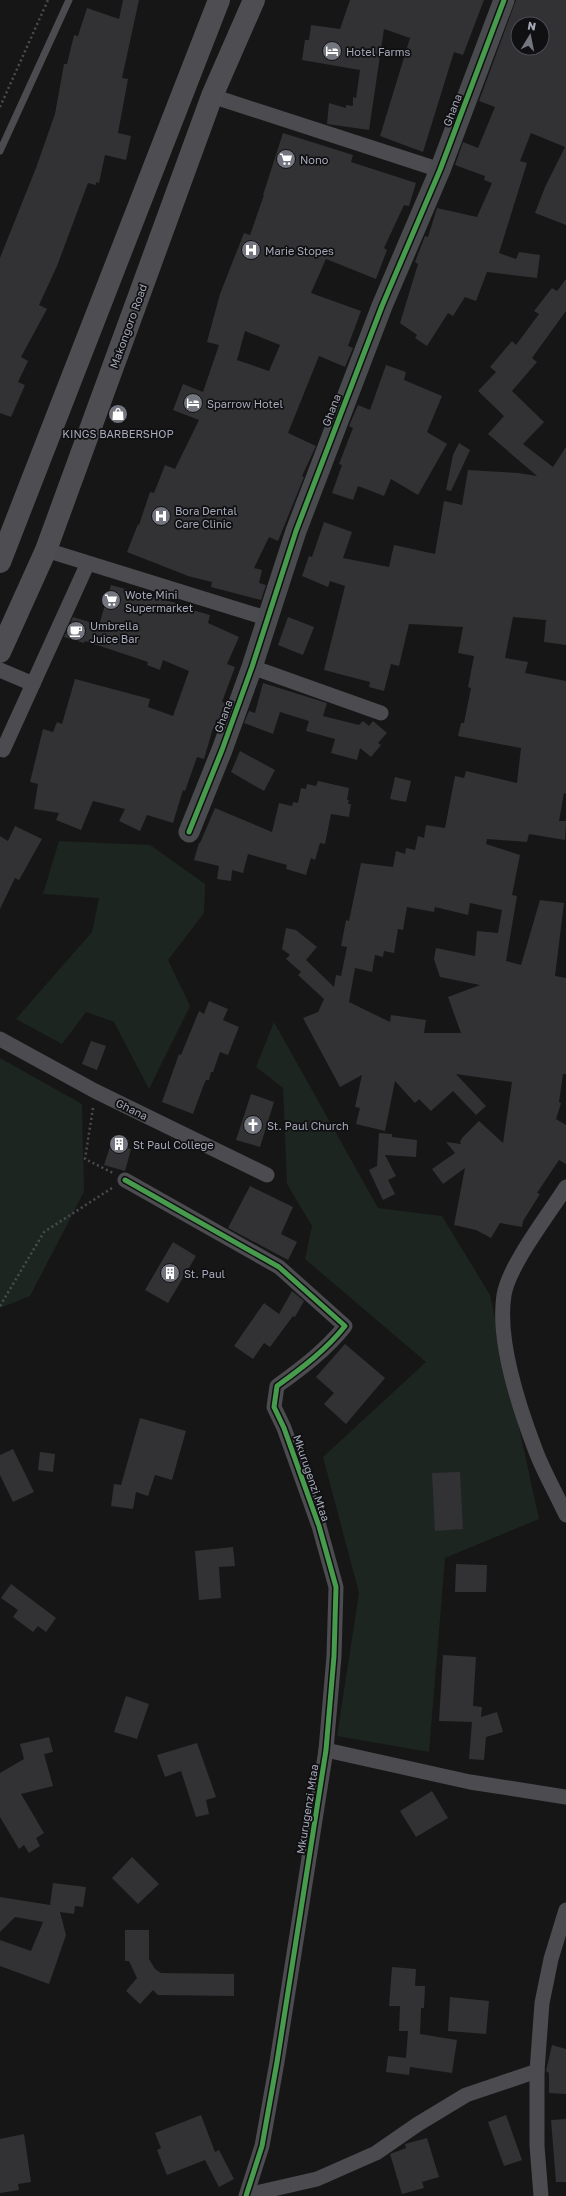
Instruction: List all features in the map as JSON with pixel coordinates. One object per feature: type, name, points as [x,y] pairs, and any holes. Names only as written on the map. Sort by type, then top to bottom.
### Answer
[{"type":"main road","points":[[0,562],[219,0]]},
{"type":"main road","name":"Makongoro Road","points":[[0,652],[46,550],[212,96],[254,0]]},
{"type":"street","name":"Ghana","points":[[189,832],[222,750],[269,619],[296,531],[362,356],[440,170],[504,0]]},
{"type":"street","points":[[212,96],[440,170]]},
{"type":"street","points":[[46,550],[87,564],[269,619]]},
{"type":"street","points":[[3,750],[87,564]]},
{"type":"street","points":[[252,667],[381,713]]},
{"type":"street","points":[[0,670],[33,684]]},
{"type":"street","name":"Ghana","points":[[0,1039],[95,1091],[267,1175]]},
{"type":"street","name":"Mkurugenzi Mtaa","points":[[125,1180],[279,1267],[345,1326],[330,1344],[297,1372],[277,1386],[274,1407],[284,1428],[319,1526],[336,1587],[334,1656],[326,1750],[277,2062],[262,2146],[247,2195]]},
{"type":"street","points":[[566,1187],[516,1264],[504,1294],[504,1337],[515,1385],[535,1449],[566,1515]]},
{"type":"street","points":[[326,1750],[470,1782],[566,1797]]},
{"type":"street","points":[[541,2196],[537,2146],[537,2072],[542,2003],[552,1959],[566,1910]]},
{"type":"street","points":[[247,2195],[317,2179],[376,2153],[418,2124],[466,2095],[537,2072]]},
{"type":"lane","points":[[0,151],[69,0]]},
{"type":"path","points":[[0,107],[48,0]]},
{"type":"path","points":[[0,1306],[44,1232],[125,1180],[85,1159],[95,1091]]},
{"type":"shaded area","points":[[59,841],[150,845],[205,884],[204,913],[168,960],[190,1006],[149,1089],[114,1022],[86,1012],[62,1044],[16,1019],[92,932],[99,898],[43,894]]},
{"type":"shaded area","points":[[274,1022],[378,1208],[442,1216],[490,1295],[539,1519],[445,1558],[429,1752],[337,1736],[359,1593],[323,1457],[426,1362],[305,1259],[312,1226],[287,1184],[283,1088],[256,1067]]},
{"type":"shaded area","points":[[0,1058],[82,1104],[84,1192],[30,1296],[0,1308]]},
{"type":"building","points":[[123,0],[139,0],[122,78],[128,79],[118,133],[131,136],[126,160],[105,155],[99,183],[96,182],[96,185],[88,183],[57,266],[39,305],[47,309],[21,357],[28,361],[18,382],[25,385],[11,417],[0,413],[0,258],[36,168],[55,114],[64,64],[67,64],[74,35],[78,36],[87,8],[119,19]]},
{"type":"building","points":[[350,0],[484,0],[463,55],[454,52],[423,152],[380,136],[410,38],[384,29],[369,130],[327,124],[329,103],[346,108],[346,105],[353,106],[353,97],[356,98],[360,70],[302,60],[305,40],[309,40],[311,25],[340,29]]},
{"type":"building","points":[[516,0],[566,0],[566,225],[535,213],[545,187],[565,147],[531,133],[520,161],[527,163],[499,253],[516,259],[519,252],[540,255],[537,278],[487,272],[476,301],[465,297],[453,316],[448,313],[427,346],[415,338],[417,335],[400,323],[418,264],[415,262],[425,236],[428,237],[437,208],[477,217],[492,183],[484,180],[485,176],[455,165],[463,142],[478,148],[495,107],[479,101],[510,16],[510,56],[550,56],[550,16],[510,16]]},
{"type":"building","points":[[283,133],[353,155],[351,162],[416,183],[409,206],[404,205],[384,248],[387,250],[376,279],[326,259],[311,293],[361,311],[348,346],[353,348],[345,367],[319,356],[288,433],[316,446],[302,476],[304,477],[278,541],[269,537],[254,568],[262,570],[259,583],[266,585],[261,600],[211,587],[212,582],[188,576],[127,552],[138,524],[139,525],[150,492],[154,493],[165,465],[175,469],[199,420],[173,410],[183,384],[203,392],[219,345],[207,342],[220,294],[244,233],[250,235]],"holes":[[[245,331],[280,345],[269,371],[237,360]]]},
{"type":"building","points":[[566,279],[566,311],[532,358],[537,362],[512,391],[544,422],[523,444],[553,467],[566,447],[566,645],[544,642],[546,620],[513,617],[505,658],[528,662],[525,673],[566,681],[566,794],[564,793],[559,821],[566,821],[565,840],[529,834],[527,842],[487,839],[486,844],[520,855],[512,895],[517,896],[506,961],[521,965],[540,900],[564,903],[555,976],[566,978],[566,1074],[563,1074],[559,1102],[561,1103],[556,1119],[566,1125],[566,1164],[559,1160],[537,1193],[540,1194],[523,1221],[522,1227],[500,1223],[491,1238],[476,1230],[454,1225],[465,1168],[443,1184],[432,1169],[455,1153],[446,1142],[461,1144],[460,1142],[462,1138],[479,1121],[503,1143],[512,1082],[456,1074],[486,1106],[476,1115],[453,1091],[431,1111],[419,1099],[415,1103],[395,1081],[385,1131],[356,1124],[360,1108],[355,1107],[362,1075],[340,1087],[303,1018],[318,1012],[324,999],[298,975],[301,972],[286,959],[290,955],[282,949],[286,928],[296,930],[317,947],[306,960],[334,987],[336,975],[341,976],[347,947],[341,946],[346,920],[349,921],[361,863],[393,867],[396,851],[405,854],[406,848],[415,850],[418,836],[424,838],[426,825],[445,828],[455,776],[464,778],[466,771],[517,783],[521,748],[458,736],[461,723],[464,723],[471,688],[468,687],[474,656],[458,653],[463,627],[409,624],[399,666],[391,664],[384,691],[369,687],[370,682],[324,670],[345,586],[330,581],[328,587],[302,576],[309,556],[312,557],[324,522],[352,532],[343,558],[389,567],[394,545],[435,554],[444,501],[462,505],[468,470],[518,473],[537,476],[488,434],[504,416],[478,391],[496,372],[490,367],[512,341],[516,345],[539,314],[534,311],[552,288],[557,291]],"holes":[[[470,903],[502,910],[498,933],[477,931],[475,956],[436,948],[434,959],[440,977],[480,985],[448,997],[461,1033],[424,1033],[426,1020],[391,1015],[390,1022],[349,1002],[355,968],[372,972],[375,955],[383,957],[384,951],[394,953],[398,929],[403,930],[407,907],[434,912],[435,907],[468,915]]]},
{"type":"building","points":[[386,365],[406,372],[404,380],[442,396],[427,432],[447,444],[418,495],[391,479],[384,496],[358,486],[353,500],[332,493],[342,465],[339,464],[353,428],[349,426],[358,405],[370,410]]},
{"type":"building","points":[[459,443],[470,450],[451,491],[446,490],[453,455]]},
{"type":"building","points":[[111,585],[183,605],[182,607],[210,615],[208,623],[239,637],[227,664],[235,667],[222,702],[226,703],[217,729],[213,728],[204,759],[197,757],[185,791],[183,790],[173,823],[147,815],[140,831],[119,821],[125,809],[93,801],[81,830],[56,820],[59,813],[34,809],[38,784],[30,782],[43,729],[53,732],[57,722],[62,724],[75,679],[150,699],[148,707],[173,716],[189,671],[163,660],[160,670],[147,665],[148,662],[85,641],[84,643],[64,637],[73,617],[99,625]]},
{"type":"building","points":[[288,617],[314,627],[303,655],[278,645]]},
{"type":"building","points":[[263,683],[327,703],[323,716],[359,725],[363,721],[369,726],[373,721],[387,733],[378,743],[381,745],[371,757],[360,748],[357,760],[331,753],[335,739],[306,731],[309,721],[280,712],[273,734],[244,723],[249,711],[255,713]]},
{"type":"building","points":[[240,751],[275,770],[264,791],[231,772]]},
{"type":"building","points":[[395,777],[411,781],[406,802],[390,799]]},
{"type":"building","points":[[318,781],[349,788],[347,800],[349,800],[348,804],[351,804],[349,817],[331,814],[325,844],[320,843],[315,860],[311,858],[306,875],[286,869],[287,865],[248,854],[243,873],[232,870],[231,881],[217,879],[219,866],[194,860],[199,843],[215,808],[272,832],[279,803],[292,806],[293,802],[298,803],[301,788],[306,789],[307,784],[316,786]]},
{"type":"building","points":[[15,826],[42,839],[19,880],[15,878],[0,909],[0,836],[8,841]]},
{"type":"building","points":[[209,1001],[228,1009],[223,1020],[239,1027],[228,1055],[220,1052],[209,1080],[206,1080],[204,1084],[193,1114],[162,1102],[179,1054],[181,1055],[199,1011],[204,1014]]},
{"type":"building","points":[[91,1041],[106,1046],[97,1070],[82,1064]]},
{"type":"building","points":[[251,1094],[274,1102],[260,1147],[236,1140]]},
{"type":"building","points":[[379,1133],[392,1134],[392,1137],[417,1140],[416,1157],[385,1155],[396,1176],[388,1180],[395,1194],[383,1200],[369,1170],[377,1166]]},
{"type":"building","name":"St Paul College","points":[[114,1135],[129,1140],[127,1148],[131,1149],[125,1171],[104,1165]]},
{"type":"building","points":[[250,1186],[293,1207],[281,1234],[297,1242],[288,1260],[228,1228]]},
{"type":"building","name":"St. Paul","points":[[173,1242],[196,1256],[168,1303],[145,1290]]},
{"type":"building","points":[[292,1291],[304,1301],[295,1317],[293,1316],[270,1347],[264,1343],[253,1359],[234,1346],[264,1303],[279,1314]]},
{"type":"building","points":[[345,1344],[385,1378],[346,1424],[324,1404],[334,1393],[316,1377]]},
{"type":"building","points":[[140,1418],[186,1431],[172,1480],[155,1475],[148,1496],[136,1492],[133,1509],[111,1506],[114,1484],[121,1485]]},
{"type":"building","points":[[13,1449],[34,1492],[13,1502],[0,1475],[0,1455]]},
{"type":"building","points":[[40,1452],[55,1454],[53,1472],[38,1470]]},
{"type":"building","points":[[460,1472],[463,1529],[435,1531],[432,1473]]},
{"type":"building","points":[[233,1547],[235,1566],[219,1567],[221,1598],[199,1600],[195,1551]]},
{"type":"building","points":[[456,1564],[487,1565],[486,1592],[455,1592]]},
{"type":"building","points":[[11,1584],[56,1618],[46,1632],[38,1626],[33,1632],[13,1617],[18,1610],[1,1598]]},
{"type":"building","points":[[443,1655],[476,1657],[473,1706],[482,1707],[481,1717],[497,1712],[503,1732],[486,1737],[484,1760],[469,1759],[472,1722],[439,1721]]},
{"type":"building","points":[[126,1696],[149,1704],[137,1739],[114,1732]]},
{"type":"building","points":[[49,1737],[53,1752],[44,1754],[53,1786],[21,1794],[44,1833],[36,1838],[40,1846],[29,1853],[24,1845],[19,1849],[0,1817],[0,1773],[24,1759],[20,1744]]},
{"type":"building","points":[[197,1743],[216,1797],[206,1800],[209,1814],[196,1817],[181,1771],[165,1777],[157,1755]]},
{"type":"building","points":[[432,1791],[448,1818],[416,1837],[400,1811]]},
{"type":"building","points":[[132,1857],[159,1884],[138,1904],[112,1878]]},
{"type":"building","points":[[53,1883],[86,1887],[83,1907],[75,1906],[74,1914],[60,1912],[66,1935],[49,1984],[0,1966],[0,1940],[31,1951],[43,1922],[15,1917],[0,1932],[0,1897],[50,1905]]},
{"type":"building","points":[[125,1930],[149,1930],[149,1959],[155,1969],[161,1973],[234,1974],[234,1996],[158,1995],[153,1990],[140,2004],[126,1991],[137,1978],[129,1961],[125,1961]]},
{"type":"building","points":[[392,1967],[416,1969],[415,1986],[425,1986],[424,2008],[421,2008],[420,2034],[457,2040],[452,2073],[410,2067],[409,2075],[386,2072],[388,2056],[406,2058],[408,2031],[399,2031],[400,2006],[389,2006]]},
{"type":"building","points":[[450,1997],[489,2001],[486,2034],[448,2031]]},
{"type":"building","points":[[552,2045],[566,2049],[566,2094],[549,2093],[549,2073],[546,2071]]},
{"type":"building","points":[[201,2115],[215,2152],[219,2150],[234,2179],[219,2187],[205,2160],[167,2175],[157,2150],[161,2148],[155,2133]]},
{"type":"building","points":[[506,2115],[522,2160],[504,2166],[488,2122]]},
{"type":"building","points":[[566,2119],[566,2182],[556,2182],[551,2120]]},
{"type":"building","points":[[24,2134],[31,2182],[18,2184],[19,2190],[0,2193],[0,2139]]},
{"type":"building","points":[[427,2138],[439,2177],[422,2182],[424,2188],[402,2194],[390,2154],[406,2148],[405,2144]]},
{"type":"cycle path","points":[[189,832],[222,750],[252,667],[296,531],[382,306],[440,170],[504,0]]},
{"type":"cycle path","points":[[125,1180],[279,1267],[345,1326],[322,1351],[277,1386],[274,1407],[284,1428],[319,1526],[336,1587],[334,1656],[326,1750],[277,2062],[262,2146],[246,2196]]},
{"type":"place","name":"Hotel Farms","points":[[332,51]]},
{"type":"place","name":"Nono","points":[[286,159]]},
{"type":"place","name":"Marie Stopes","points":[[251,250]]},
{"type":"place","name":"Sparrow Hotel","points":[[193,403]]},
{"type":"place","name":"KINGS BARBERSHOP","points":[[118,414]]},
{"type":"place","name":"Bora Dental Care Clinic","points":[[161,516]]},
{"type":"place","name":"Wote Mini Supermarket","points":[[111,600]]},
{"type":"place","name":"Umbrella Juice Bar","points":[[76,631]]},
{"type":"place","name":"St. Paul Church","points":[[253,1125]]},
{"type":"place","name":"St Paul College","points":[[119,1144]]},
{"type":"place","name":"St. Paul","points":[[170,1273]]}]
